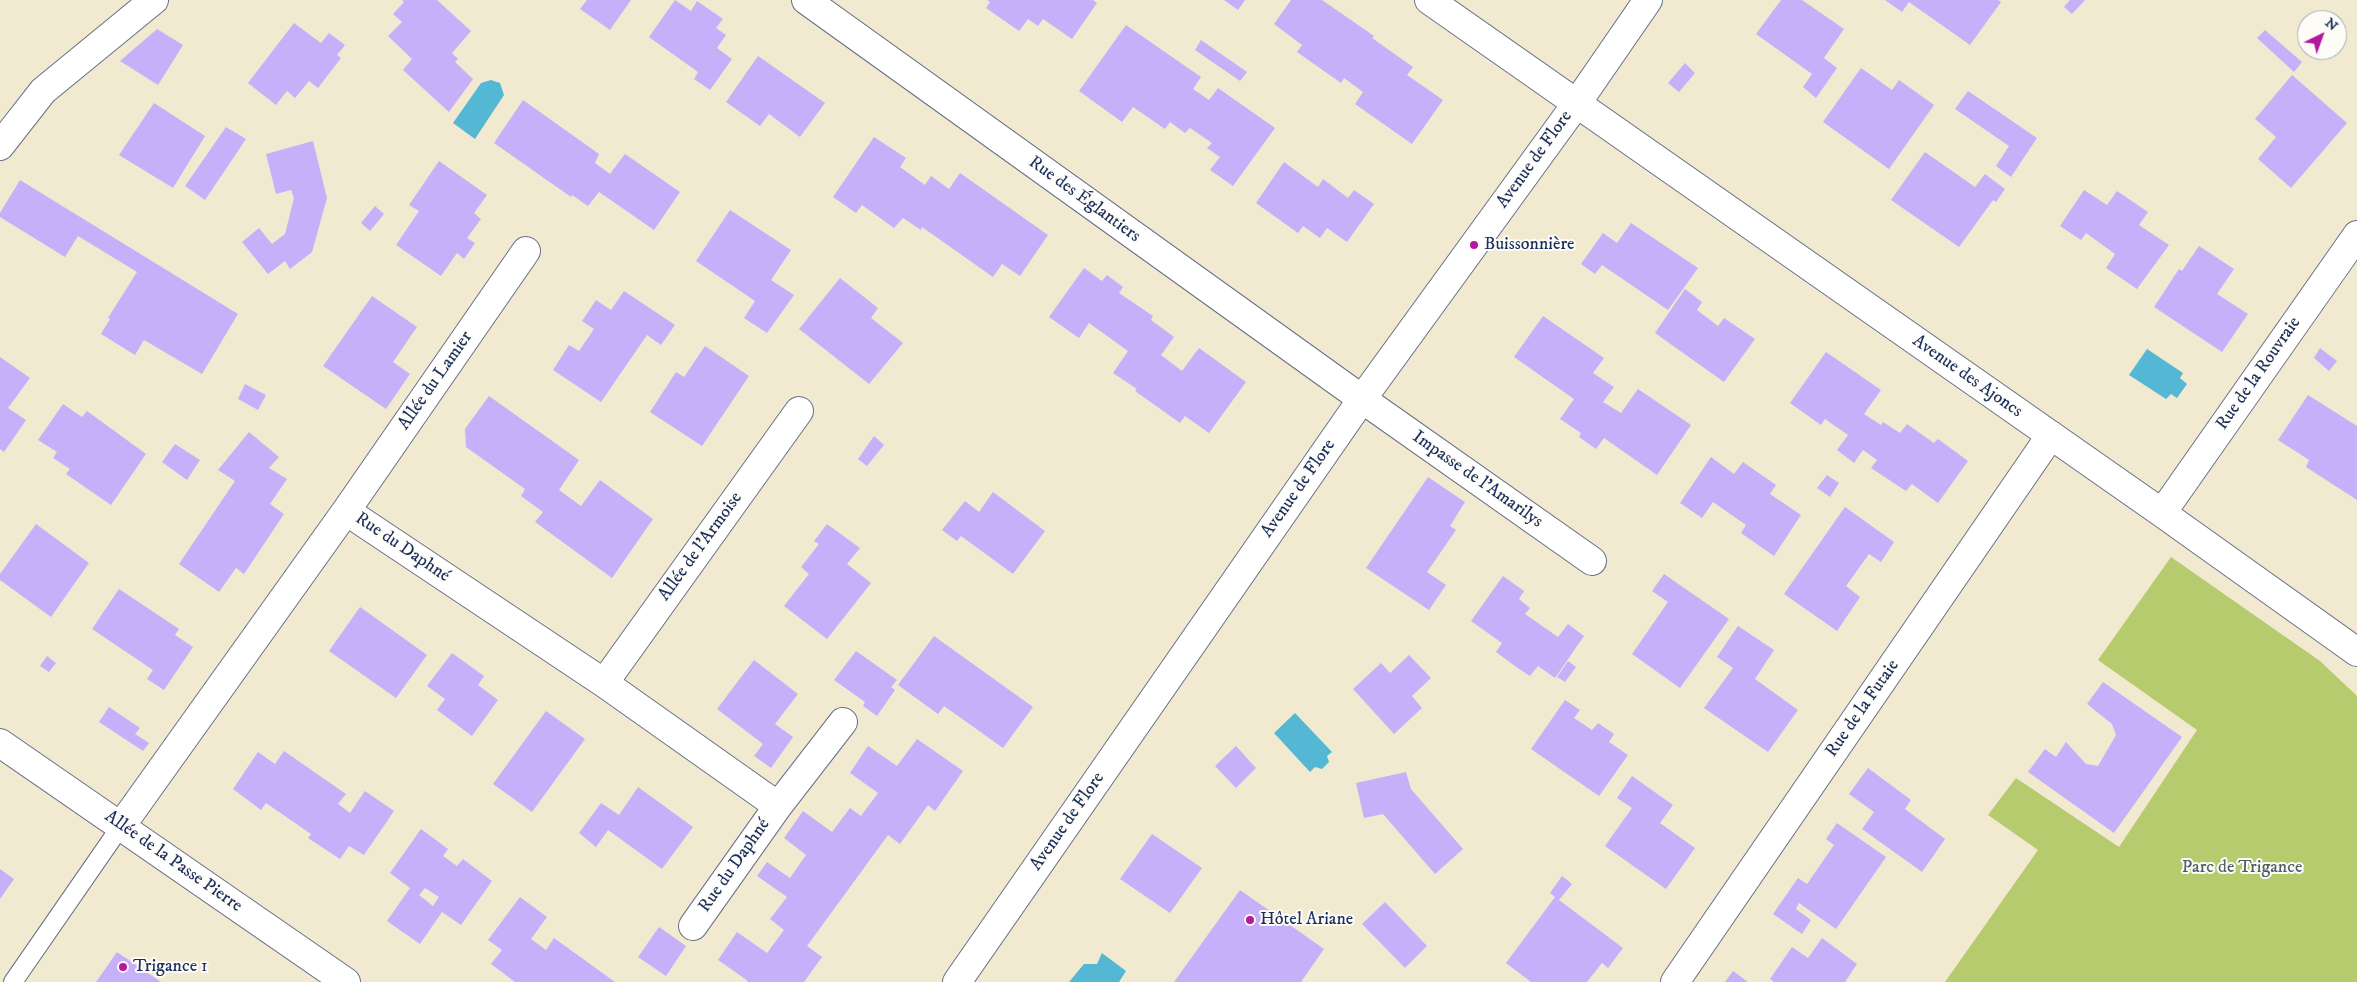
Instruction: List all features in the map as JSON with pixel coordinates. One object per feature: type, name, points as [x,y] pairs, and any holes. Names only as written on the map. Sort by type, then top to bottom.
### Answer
[{"type":"street","points":[[0,146],[43,91],[154,0]]},
{"type":"street","name":"Rue des Églantiers","points":[[806,0],[1362,400]]},
{"type":"street","name":"Avenue des Ajoncs","points":[[1430,0],[2162,513],[2357,652]]},
{"type":"street","name":"Avenue de Flore","points":[[956,982],[1362,400],[1577,103],[1648,0]]},
{"type":"street","name":"Rue de la Rouvraie","points":[[2162,513],[2357,235]]},
{"type":"street","name":"Allée du Lamier","points":[[346,510],[526,251]]},
{"type":"street","name":"Impasse de l'Amarilys","points":[[1362,400],[1592,561]]},
{"type":"street","name":"Allée de l'Armoise","points":[[604,683],[799,411]]},
{"type":"street","name":"Rue de la Futaie","points":[[1675,982],[2051,436]]},
{"type":"street","name":"Rue du Daphné","points":[[121,826],[346,510],[604,683],[778,806]]},
{"type":"street","name":"Rue du Daphné","points":[[693,926],[778,806],[843,722]]},
{"type":"street","name":"Allée de la Passe Pierre","points":[[0,743],[346,982]]},
{"type":"lane","points":[[13,982],[121,826]]},
{"type":"green space","name":"Parc de Trigance","points":[[2171,557],[2320,661],[2357,696],[2357,982],[1945,982],[2038,850],[1988,815],[2016,778],[2119,847],[2197,730],[2098,660]]},
{"type":"water","points":[[491,80],[500,83],[504,95],[475,139],[453,123],[481,83]]},
{"type":"water","points":[[2147,349],[2183,373],[2180,378],[2187,384],[2177,398],[2171,394],[2166,399],[2129,375]]},
{"type":"water","points":[[1295,713],[1332,752],[1327,756],[1329,762],[1322,769],[1315,767],[1310,772],[1274,733]]},
{"type":"water","points":[[1102,953],[1126,971],[1119,982],[1069,982],[1084,964],[1097,964]]},
{"type":"building","points":[[402,0],[437,0],[471,31],[452,53],[458,59],[455,62],[473,79],[449,112],[403,70],[412,59],[388,36],[402,22],[393,14],[404,2]]},
{"type":"building","points":[[587,0],[631,0],[610,30],[580,9]]},
{"type":"building","points":[[675,0],[691,11],[697,1],[723,19],[716,28],[726,35],[717,48],[732,59],[710,90],[694,79],[698,72],[649,37]]},
{"type":"building","points":[[987,0],[1093,0],[1097,3],[1072,39],[1043,19],[1038,26],[1028,19],[1019,31],[986,8],[990,2]]},
{"type":"building","points":[[1224,0],[1245,0],[1238,10]]},
{"type":"building","points":[[1291,0],[1322,0],[1374,36],[1372,38],[1413,67],[1407,75],[1443,100],[1412,144],[1355,104],[1363,92],[1344,78],[1341,83],[1297,52],[1302,45],[1274,24]]},
{"type":"building","points":[[1781,0],[1802,0],[1844,29],[1824,58],[1837,68],[1816,98],[1803,87],[1812,74],[1756,34]]},
{"type":"building","points":[[1885,0],[1998,0],[2001,2],[1970,45],[1909,2],[1902,12]]},
{"type":"building","points":[[2070,0],[2085,0],[2072,14],[2064,7]]},
{"type":"building","points":[[294,23],[321,43],[329,33],[345,45],[337,55],[341,58],[318,88],[309,81],[295,98],[287,91],[276,105],[248,83]]},
{"type":"building","points":[[1126,25],[1201,77],[1193,89],[1209,100],[1218,88],[1275,128],[1233,186],[1210,170],[1220,157],[1207,148],[1212,143],[1190,128],[1185,133],[1170,122],[1165,129],[1133,107],[1122,122],[1079,91]]},
{"type":"building","points":[[157,29],[183,45],[158,85],[120,61]]},
{"type":"building","points":[[2265,30],[2297,58],[2297,60],[2302,62],[2294,72],[2257,38]]},
{"type":"building","points":[[1201,40],[1247,72],[1240,81],[1195,50]]},
{"type":"building","points":[[758,56],[825,103],[800,137],[769,114],[760,126],[726,102]]},
{"type":"building","points":[[1685,63],[1695,73],[1679,92],[1668,83]]},
{"type":"building","points":[[1861,68],[1892,90],[1899,80],[1934,105],[1889,169],[1823,122]]},
{"type":"building","points":[[2292,75],[2347,123],[2291,188],[2258,159],[2276,137],[2255,119]]},
{"type":"building","points":[[1968,91],[2037,138],[2011,177],[1996,166],[2009,146],[1955,109]]},
{"type":"building","points":[[523,100],[599,154],[595,163],[610,174],[625,154],[680,192],[654,230],[599,192],[588,206],[572,195],[571,197],[494,143]]},
{"type":"building","points":[[154,103],[205,136],[173,188],[119,155]]},
{"type":"building","points":[[226,127],[246,139],[205,200],[185,186]]},
{"type":"building","points":[[874,137],[906,158],[900,167],[925,185],[931,176],[949,189],[960,173],[1048,235],[1020,276],[1002,264],[993,277],[922,227],[921,230],[903,218],[894,228],[862,205],[856,213],[833,197]]},
{"type":"building","points":[[313,141],[327,198],[312,252],[290,269],[285,261],[268,274],[242,242],[259,228],[272,244],[285,234],[294,198],[291,190],[276,194],[266,154]]},
{"type":"building","points":[[1925,152],[1975,187],[1985,174],[2005,189],[1996,202],[1993,200],[1959,247],[1891,200]]},
{"type":"building","points":[[439,161],[487,195],[474,213],[481,219],[467,238],[475,243],[464,259],[457,253],[441,276],[396,245],[419,211],[409,205]]},
{"type":"building","points":[[1284,162],[1318,187],[1323,179],[1348,198],[1354,190],[1374,204],[1347,242],[1327,228],[1320,238],[1303,226],[1298,233],[1256,203]]},
{"type":"building","points":[[20,180],[238,314],[202,374],[144,340],[135,355],[101,334],[110,319],[108,318],[137,272],[78,236],[65,257],[0,217],[0,213]]},
{"type":"building","points":[[2084,190],[2107,205],[2117,191],[2148,212],[2139,225],[2169,245],[2137,289],[2106,268],[2115,254],[2086,233],[2081,240],[2060,226]]},
{"type":"building","points":[[375,206],[384,214],[370,231],[361,223]]},
{"type":"building","points":[[730,210],[791,250],[771,280],[794,295],[767,333],[744,318],[755,301],[696,261]]},
{"type":"building","points":[[1631,223],[1698,268],[1668,310],[1602,265],[1595,274],[1581,264],[1603,233],[1617,243]]},
{"type":"building","points":[[2199,246],[2234,269],[2217,294],[2248,314],[2222,352],[2154,307],[2179,269],[2182,271]]},
{"type":"building","points":[[1084,268],[1102,281],[1107,275],[1123,287],[1119,293],[1153,316],[1151,320],[1174,337],[1161,355],[1182,371],[1199,348],[1246,382],[1209,433],[1185,416],[1180,423],[1135,391],[1137,389],[1113,373],[1128,351],[1089,323],[1079,338],[1049,317]]},
{"type":"building","points":[[840,278],[878,308],[871,318],[903,343],[869,384],[799,329]]},
{"type":"building","points":[[1685,289],[1702,302],[1697,310],[1718,326],[1724,318],[1755,339],[1724,382],[1655,333]]},
{"type":"building","points":[[624,291],[675,325],[661,345],[647,335],[601,402],[553,370],[569,345],[579,351],[594,329],[582,321],[596,300],[611,310]]},
{"type":"building","points":[[372,296],[417,327],[393,362],[410,374],[386,409],[323,366]]},
{"type":"building","points":[[1543,316],[1604,358],[1593,373],[1614,387],[1603,402],[1621,413],[1638,389],[1691,425],[1657,475],[1604,438],[1596,449],[1579,437],[1581,433],[1560,419],[1574,399],[1514,357]]},
{"type":"building","points":[[705,346],[749,376],[702,446],[650,412],[676,372],[684,377]]},
{"type":"building","points":[[2320,348],[2337,361],[2329,371],[2314,358]]},
{"type":"building","points":[[1826,352],[1881,390],[1864,414],[1881,425],[1883,422],[1900,433],[1907,424],[1934,443],[1938,439],[1968,461],[1938,503],[1912,484],[1906,491],[1871,468],[1877,460],[1863,450],[1854,463],[1837,450],[1848,435],[1825,419],[1821,425],[1790,403]]},
{"type":"building","points":[[0,357],[30,378],[8,408],[26,420],[4,452],[0,449]]},
{"type":"building","points":[[245,384],[266,395],[258,410],[238,399]]},
{"type":"building","points":[[2308,395],[2357,426],[2357,500],[2306,467],[2309,460],[2278,440]]},
{"type":"building","points":[[489,396],[579,460],[559,490],[581,506],[600,480],[653,519],[612,578],[535,522],[543,512],[521,496],[525,489],[466,447],[465,429]]},
{"type":"building","points":[[63,404],[82,417],[87,411],[146,454],[111,505],[66,474],[70,469],[53,458],[57,452],[38,440]]},
{"type":"building","points":[[249,432],[279,457],[269,468],[287,479],[270,504],[284,514],[244,574],[236,568],[219,592],[179,564],[235,481],[218,470]]},
{"type":"building","points":[[874,436],[884,445],[867,466],[858,459]]},
{"type":"building","points":[[175,444],[200,460],[187,480],[162,462]]},
{"type":"building","points":[[1711,457],[1734,474],[1743,462],[1776,485],[1770,494],[1801,515],[1774,556],[1741,533],[1746,525],[1713,502],[1702,518],[1680,503]]},
{"type":"building","points":[[1827,475],[1839,483],[1830,497],[1817,488]]},
{"type":"building","points":[[1428,477],[1465,502],[1450,526],[1456,530],[1427,572],[1446,585],[1429,610],[1366,568]]},
{"type":"building","points":[[993,492],[1045,531],[1013,574],[961,536],[957,541],[942,530],[965,501],[979,512]]},
{"type":"building","points":[[1845,507],[1894,542],[1881,562],[1869,554],[1846,586],[1860,597],[1837,631],[1784,594]]},
{"type":"building","points":[[36,524],[89,563],[51,617],[0,580],[0,574]]},
{"type":"building","points":[[827,524],[860,548],[847,564],[871,583],[827,639],[784,606],[809,574],[801,567],[819,544],[814,541]]},
{"type":"building","points":[[1664,574],[1729,619],[1680,688],[1632,654],[1668,602],[1652,591]]},
{"type":"building","points":[[1503,576],[1524,591],[1519,599],[1530,608],[1525,614],[1558,637],[1568,624],[1584,636],[1555,678],[1538,666],[1530,676],[1519,669],[1496,652],[1502,643],[1471,621]]},
{"type":"building","points":[[119,589],[179,629],[175,635],[193,647],[164,690],[147,679],[153,670],[92,629]]},
{"type":"building","points":[[360,607],[427,655],[396,698],[329,651]]},
{"type":"building","points":[[1738,626],[1774,650],[1755,679],[1798,710],[1768,752],[1704,708],[1733,668],[1717,657]]},
{"type":"building","points":[[934,636],[1033,707],[1003,748],[944,706],[938,714],[898,685]]},
{"type":"building","points":[[856,651],[897,680],[891,687],[895,690],[877,716],[863,706],[865,702],[834,680]]},
{"type":"building","points":[[452,653],[484,676],[478,685],[498,700],[472,736],[437,710],[445,699],[427,686]]},
{"type":"building","points":[[1409,655],[1431,678],[1412,696],[1422,708],[1394,734],[1353,689],[1381,663],[1390,673]]},
{"type":"building","points":[[47,656],[56,663],[49,672],[40,666]]},
{"type":"building","points":[[754,660],[798,694],[775,724],[793,737],[771,768],[754,756],[763,744],[717,709]]},
{"type":"building","points":[[1568,661],[1576,667],[1565,682],[1557,677]]},
{"type":"building","points":[[2103,682],[2182,737],[2114,833],[2028,772],[2045,749],[2056,757],[2066,742],[2086,764],[2098,766],[2116,735],[2112,724],[2087,704]]},
{"type":"building","points":[[1565,700],[1580,710],[1574,718],[1592,730],[1598,723],[1614,734],[1609,742],[1628,755],[1599,796],[1531,749]]},
{"type":"building","points":[[109,707],[140,728],[135,734],[149,743],[143,751],[99,722]]},
{"type":"building","points":[[546,711],[585,739],[532,812],[493,784]]},
{"type":"building","points":[[917,739],[963,771],[935,811],[928,805],[900,844],[888,835],[807,946],[822,957],[804,982],[747,982],[718,960],[737,932],[767,953],[784,930],[770,919],[787,897],[757,876],[767,862],[790,878],[806,855],[784,838],[803,811],[832,832],[850,808],[861,816],[878,793],[850,773],[868,746],[897,766]]},
{"type":"building","points":[[1236,746],[1256,768],[1236,788],[1215,766]]},
{"type":"building","points":[[284,751],[346,794],[338,804],[350,813],[365,791],[394,811],[364,855],[349,846],[340,859],[308,838],[311,834],[266,803],[261,810],[233,789],[258,752],[275,764]]},
{"type":"building","points":[[1868,768],[1911,800],[1905,809],[1945,839],[1922,872],[1862,829],[1874,812],[1849,794]]},
{"type":"building","points":[[1406,772],[1411,789],[1463,849],[1435,874],[1383,814],[1364,818],[1356,783]]},
{"type":"building","points":[[1632,776],[1673,805],[1660,823],[1695,848],[1666,889],[1605,846],[1632,808],[1617,798]]},
{"type":"building","points":[[638,787],[693,827],[662,869],[608,830],[596,847],[579,833],[601,803],[619,815]]},
{"type":"building","points":[[1837,823],[1886,857],[1836,929],[1799,903],[1796,909],[1811,920],[1802,934],[1773,914],[1798,878],[1807,884],[1834,845],[1826,839]]},
{"type":"building","points":[[421,829],[448,849],[443,856],[457,866],[463,859],[492,881],[461,925],[442,912],[420,944],[387,921],[410,888],[390,873]],"holes":[[[425,888],[439,897],[433,906],[419,895]]]},
{"type":"building","points":[[1152,834],[1202,868],[1170,913],[1120,879]]},
{"type":"building","points":[[0,869],[14,879],[0,899]]},
{"type":"building","points":[[1562,876],[1572,884],[1559,900],[1623,948],[1608,968],[1602,963],[1587,982],[1531,982],[1506,963],[1555,897],[1550,893]]},
{"type":"building","name":"Hôtel Ariane","points":[[1240,890],[1324,949],[1301,982],[1174,982]]},
{"type":"building","points":[[520,897],[547,917],[531,939],[546,950],[554,938],[615,982],[515,982],[491,964],[502,950],[488,940]]},
{"type":"building","points":[[1385,902],[1427,946],[1405,968],[1362,924]]},
{"type":"building","points":[[659,927],[686,946],[666,976],[638,957]]},
{"type":"building","points":[[1822,938],[1857,964],[1845,982],[1774,982],[1770,979],[1792,947],[1808,958]]},
{"type":"building","name":"Trigance 1","points":[[117,952],[161,982],[96,982]]},
{"type":"building","points":[[1733,971],[1748,982],[1725,982]]},
{"type":"place","name":"Buissonnière","points":[[1474,245]]},
{"type":"place","name":"Hôtel Ariane","points":[[1250,920]]},
{"type":"place","name":"Trigance 1","points":[[123,967]]}]
